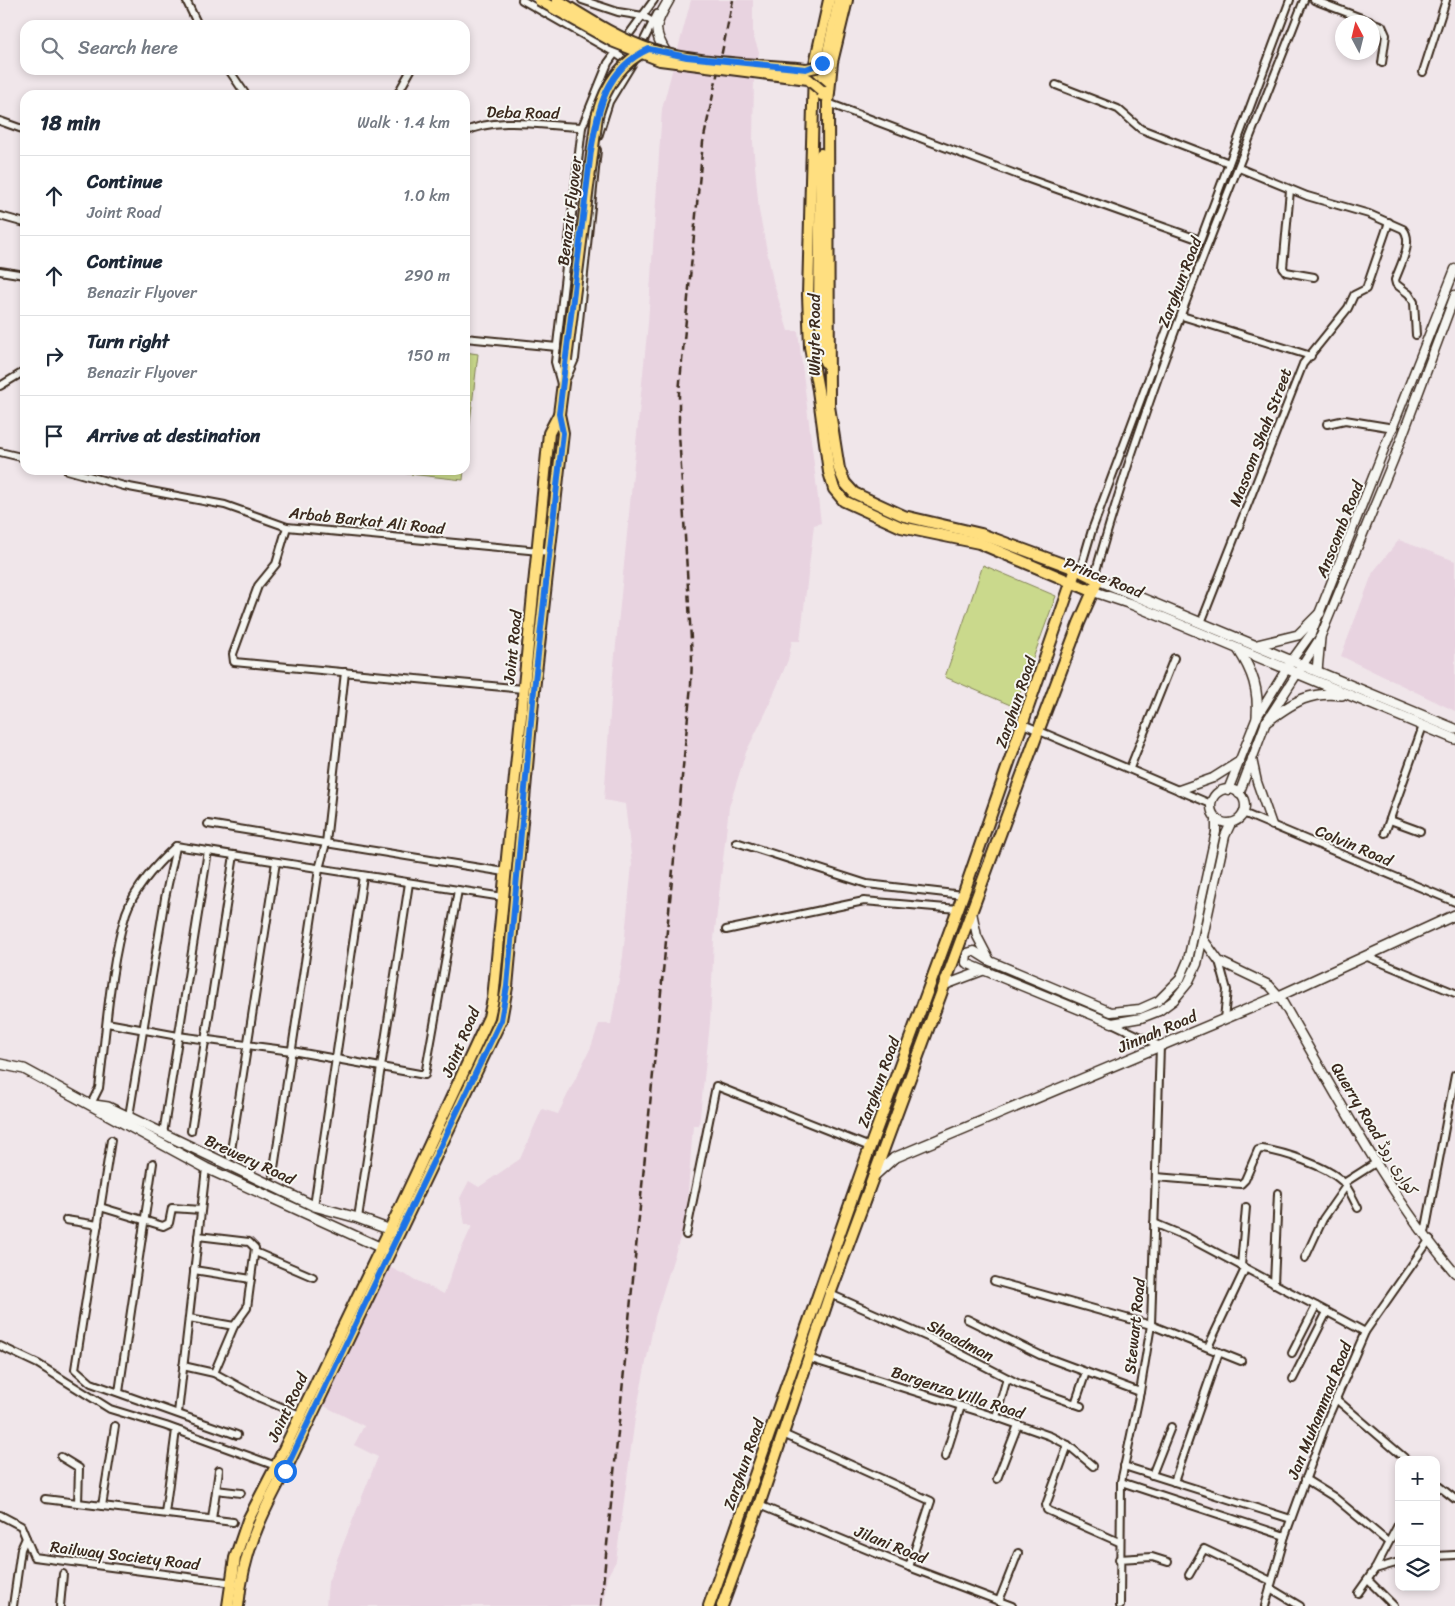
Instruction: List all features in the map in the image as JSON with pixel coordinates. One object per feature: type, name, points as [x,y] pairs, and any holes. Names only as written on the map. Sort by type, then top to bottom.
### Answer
[{"type":"main road","points":[[539,0],[612,41],[672,62],[811,80],[822,91]]},
{"type":"main road","points":[[557,0],[645,51],[806,69],[816,67],[826,58]]},
{"type":"main road","points":[[667,54],[655,32],[656,23],[669,0]]},
{"type":"main road","name":"Whyte Road","points":[[824,388],[810,347],[808,295],[814,68],[829,0]]},
{"type":"main road","points":[[822,91],[826,58],[839,0]]},
{"type":"main road","name":"Whyte Road","points":[[824,388],[828,103],[832,62],[847,0]]},
{"type":"main road","name":"Benazir Flyover","points":[[566,360],[597,116],[603,96],[613,78],[626,62],[645,51]]},
{"type":"main road","name":"Whyte Road","points":[[822,91],[819,304],[824,388]]},
{"type":"main road","name":"Joint Road","points":[[394,1231],[494,1039],[505,1001],[534,690],[563,433],[559,414],[566,360]]},
{"type":"main road","name":"Prince Road","points":[[824,388],[839,469],[845,483],[854,493],[904,516],[981,534],[1078,570],[1256,646],[1352,696],[1455,739]]},
{"type":"main road","name":"Prince Road","points":[[824,388],[829,472],[834,489],[844,500],[902,527],[979,543],[1092,591],[1131,604],[1238,648],[1289,664]]},
{"type":"main road","name":"Joint Road","points":[[228,1606],[257,1524],[285,1471],[386,1250],[489,1017],[493,999],[550,433],[559,414]]},
{"type":"main road","name":"Zarghun Road","points":[[709,1606],[870,1147],[958,910],[1072,581],[1078,570]]},
{"type":"main road","name":"Zarghun Road","points":[[722,1606],[760,1505],[830,1294],[1096,579]]},
{"type":"main road","points":[[1256,646],[1298,635],[1320,613]]},
{"type":"main road","points":[[1318,671],[1320,638]]},
{"type":"main road","points":[[1238,648],[1250,668],[1256,684],[1257,718]]},
{"type":"main road","name":"Prince Road","points":[[1300,669],[1318,671],[1455,729]]},
{"type":"main road","points":[[1266,722],[1298,699],[1311,695],[1324,693],[1352,696]]},
{"type":"main road","name":"Jinnah Road","points":[[873,1178],[894,1158],[1279,996],[1455,915]]},
{"type":"main road","name":"Brewery Road","points":[[0,1064],[24,1069],[91,1104],[105,1115],[206,1168],[386,1250]]},
{"type":"main road","name":"Brewery Road","points":[[91,1104],[108,1107],[128,1116],[314,1206],[358,1218],[394,1231]]},
{"type":"main road","name":"Joint Road","points":[[238,1606],[235,1584],[235,1558],[245,1527],[300,1415],[386,1250]]},
{"type":"street","points":[[186,0],[196,20]]},
{"type":"street","points":[[522,0],[615,53],[632,65]]},
{"type":"street","points":[[582,0],[618,12],[643,16],[653,22]]},
{"type":"street","points":[[562,387],[556,362],[557,347],[582,127],[595,91],[615,53],[654,0]]},
{"type":"street","points":[[562,387],[575,359],[594,194],[598,137],[609,102],[632,65],[665,0]]},
{"type":"street","name":"Zarghun Road","points":[[1078,570],[1290,0]]},
{"type":"street","name":"Zarghun Road","points":[[1096,579],[1106,533],[1182,316],[1304,0]]},
{"type":"street","points":[[1314,0],[1382,26],[1386,35],[1382,63]]},
{"type":"street","points":[[1424,72],[1446,0]]},
{"type":"street","points":[[232,75],[243,90]]},
{"type":"street","points":[[400,90],[408,75]]},
{"type":"street","points":[[1056,85],[1118,109],[1142,129],[1229,163]]},
{"type":"street","points":[[828,103],[1017,175],[1200,240]]},
{"type":"street","points":[[0,120],[20,128]]},
{"type":"street","name":"Deba Road","points":[[470,130],[478,126],[503,122],[582,127]]},
{"type":"street","points":[[1239,168],[1290,190],[1398,225],[1407,233],[1408,240],[1395,280],[1396,284],[1408,294],[1415,306],[1416,335]]},
{"type":"street","points":[[1290,190],[1282,268],[1286,272],[1314,278]]},
{"type":"street","points":[[0,216],[20,222]]},
{"type":"street","name":"Masoom Shah Street","points":[[1201,623],[1303,364],[1348,308],[1354,295],[1366,289],[1389,222]]},
{"type":"street","name":"Anscomb Road","points":[[1228,790],[1257,718],[1289,664],[1311,634],[1394,428],[1455,269]]},
{"type":"street","points":[[0,271],[20,274]]},
{"type":"street","name":"Anscomb Road","points":[[1239,794],[1266,722],[1320,638],[1390,469],[1455,295]]},
{"type":"street","points":[[1182,316],[1311,356]]},
{"type":"street","points":[[470,338],[557,347]]},
{"type":"street","points":[[0,386],[20,373]]},
{"type":"street","points":[[1327,424],[1345,420],[1394,428]]},
{"type":"street","points":[[0,452],[20,457]]},
{"type":"street","name":"Arbab Barkat Ali Road","points":[[85,475],[124,486],[225,506],[287,527],[550,552]]},
{"type":"street","points":[[287,527],[276,564],[258,586],[233,654],[234,662],[523,689]]},
{"type":"street","points":[[1130,768],[1174,658]]},
{"type":"street","points":[[273,1175],[319,869],[326,843],[345,672]]},
{"type":"street","points":[[1024,724],[1211,804]]},
{"type":"street","points":[[1385,833],[1423,726]]},
{"type":"street","points":[[1252,759],[1257,782],[1272,825]]},
{"type":"street","points":[[1179,790],[1213,778],[1240,761]]},
{"type":"street","points":[[1112,1022],[1141,1018],[1159,1011],[1174,1000],[1188,983],[1198,964],[1225,836],[1231,823],[1243,813],[1244,801],[1239,794],[1228,790],[1217,794],[1211,804],[1212,812],[1216,818],[1223,822],[1231,823]]},
{"type":"street","name":"Colvin Road","points":[[1243,813],[1455,902]]},
{"type":"street","points":[[1160,1046],[1112,1022],[982,971],[966,963],[966,953],[974,951],[990,961],[1111,1012],[1140,1009],[1158,1001],[1180,979],[1188,960],[1216,832],[1216,818]]},
{"type":"street","points":[[1390,820],[1420,832]]},
{"type":"street","points":[[208,824],[505,872]]},
{"type":"street","points":[[736,842],[867,884],[963,895]]},
{"type":"street","points":[[176,846],[503,897]]},
{"type":"street","points":[[91,1104],[99,1088],[117,956],[126,912],[138,890],[162,859],[176,846]]},
{"type":"street","points":[[128,1116],[165,898],[176,846]]},
{"type":"street","points":[[163,1134],[208,851]]},
{"type":"street","points":[[190,1131],[234,855]]},
{"type":"street","points":[[230,1157],[276,862]]},
{"type":"street","points":[[314,1206],[363,876]]},
{"type":"street","points":[[358,1218],[409,883]]},
{"type":"street","points":[[107,1023],[178,1036],[292,1051],[425,1075],[458,890]]},
{"type":"street","points":[[726,930],[864,901],[958,910]]},
{"type":"street","points":[[972,912],[977,936],[990,961]]},
{"type":"street","points":[[1203,939],[1219,961],[1227,990],[1224,1018]]},
{"type":"street","points":[[1365,956],[1455,993]]},
{"type":"street","points":[[1219,961],[1269,985],[1279,996]]},
{"type":"street","points":[[945,985],[982,971]]},
{"type":"street","name":"Querry Road کواری روڈ","points":[[1279,996],[1378,1162],[1455,1273]]},
{"type":"street","name":"Stewart Road","points":[[1120,1606],[1119,1542],[1121,1482],[1140,1392],[1151,1325],[1160,1046]]},
{"type":"street","points":[[1428,1236],[1455,1075]]},
{"type":"street","points":[[686,1235],[716,1086],[870,1147]]},
{"type":"street","points":[[111,1140],[75,1369],[91,1383],[237,1435]]},
{"type":"street","points":[[1156,1176],[1240,1184],[1245,1180],[1258,1150],[1262,1148],[1308,1162],[1345,1185],[1358,1208]]},
{"type":"street","points":[[1304,1258],[1323,1219],[1345,1185],[1378,1162]]},
{"type":"street","points":[[119,1392],[146,1222],[153,1163]]},
{"type":"street","points":[[178,1413],[206,1168]]},
{"type":"street","points":[[1274,1284],[1278,1193]]},
{"type":"street","points":[[100,1207],[146,1222],[167,1225],[172,1208],[201,1210]]},
{"type":"street","points":[[1208,1348],[1243,1268],[1246,1207]]},
{"type":"street","points":[[66,1220],[98,1225]]},
{"type":"street","points":[[1154,1223],[1187,1237],[1365,1332]]},
{"type":"street","points":[[198,1236],[249,1242],[253,1244],[255,1252],[247,1308],[234,1326],[214,1373]]},
{"type":"street","name":"Jan Muhammad Road","points":[[1265,1606],[1284,1536],[1336,1398],[1365,1332],[1428,1236]]},
{"type":"street","points":[[255,1252],[313,1277]]},
{"type":"street","points":[[194,1270],[251,1279]]},
{"type":"street","points":[[994,1281],[1151,1325],[1241,1361]]},
{"type":"street","name":"Shaadman","points":[[830,1294],[899,1324],[1007,1378],[1078,1405],[1086,1372]]},
{"type":"street","points":[[1292,1354],[1316,1306]]},
{"type":"street","points":[[1293,1379],[1328,1312]]},
{"type":"street","points":[[189,1318],[234,1326]]},
{"type":"street","points":[[967,1319],[1040,1355],[1140,1392]]},
{"type":"street","points":[[0,1346],[38,1364],[110,1409],[176,1430],[276,1466]]},
{"type":"street","points":[[1174,1482],[1219,1352]]},
{"type":"street","name":"Bargenza Villa Road","points":[[808,1358],[1018,1425],[1068,1445],[1093,1466]]},
{"type":"street","points":[[183,1366],[214,1373],[260,1398],[300,1415]]},
{"type":"street","points":[[996,1417],[1007,1378]]},
{"type":"street","points":[[1336,1398],[1402,1456]]},
{"type":"street","points":[[945,1457],[961,1406]]},
{"type":"street","points":[[997,1479],[1018,1425]]},
{"type":"street","points":[[102,1506],[115,1426]]},
{"type":"street","points":[[1152,1475],[1171,1428]]},
{"type":"street","points":[[165,1514],[176,1430]]},
{"type":"street","points":[[783,1434],[931,1501],[909,1567]]},
{"type":"street","points":[[1068,1445],[1046,1505],[1047,1510],[1119,1542]]},
{"type":"street","points":[[61,1457],[79,1468],[78,1503]]},
{"type":"street","points":[[1124,1466],[1291,1519]]},
{"type":"street","points":[[212,1519],[219,1470]]},
{"type":"street","points":[[1305,1479],[1334,1497],[1388,1542]]},
{"type":"street","points":[[1121,1482],[1284,1536]]},
{"type":"street","points":[[1440,1487],[1455,1499]]},
{"type":"street","points":[[216,1490],[241,1493]]},
{"type":"street","points":[[44,1499],[232,1522]]},
{"type":"street","name":"Jilani Road","points":[[760,1505],[909,1567],[1002,1604],[1012,1606]]},
{"type":"street","name":"Railway Society Road","points":[[0,1515],[21,1526],[34,1558],[235,1584]]},
{"type":"street","points":[[1358,1594],[1375,1569],[1395,1529]]},
{"type":"street","points":[[13,1606],[21,1549],[26,1538]]},
{"type":"street","points":[[1189,1575],[1204,1549],[1270,1585],[1300,1606]]},
{"type":"street","points":[[1002,1604],[1018,1553]]},
{"type":"street","points":[[1440,1556],[1455,1555]]},
{"type":"street","points":[[1119,1559],[1152,1557],[1168,1562]]},
{"type":"street","points":[[1375,1569],[1395,1563]]},
{"type":"street","points":[[60,1606],[63,1574]]},
{"type":"street","points":[[1368,1580],[1394,1606]]},
{"type":"shaded area","points":[[691,0],[753,0],[753,35],[759,52],[754,77],[753,143],[759,211],[773,281],[788,331],[798,331],[821,523],[814,525],[800,641],[792,641],[788,660],[767,710],[746,752],[729,807],[714,939],[710,1023],[699,1125],[693,1125],[686,1219],[655,1317],[635,1418],[616,1561],[607,1577],[604,1606],[326,1606],[328,1582],[378,1457],[354,1445],[364,1426],[312,1400],[379,1262],[444,1294],[455,1263],[472,1226],[465,1224],[460,1198],[469,1181],[479,1187],[520,1159],[542,1109],[558,1114],[591,1047],[599,1024],[611,1024],[623,956],[632,864],[625,804],[604,800],[612,685],[648,323],[662,109]]},
{"type":"shaded area","points":[[1399,540],[1455,561],[1455,711],[1341,656],[1373,572]]},
{"type":"green space","points":[[470,353],[478,354],[470,422]]},
{"type":"green space","points":[[418,475],[464,475],[463,480]]},
{"type":"green space","points":[[983,565],[1056,596],[1015,707],[945,677]]},
{"type":"railway","points":[[601,1606],[691,685],[692,657],[679,433],[679,392],[703,142],[733,0]]},
{"type":"route","points":[[285,1471],[494,1039],[501,1020],[507,986],[534,690],[563,433],[559,414],[591,151],[597,116],[603,96],[613,78],[626,62],[649,49],[687,57],[806,69],[816,67],[822,63]]}]
